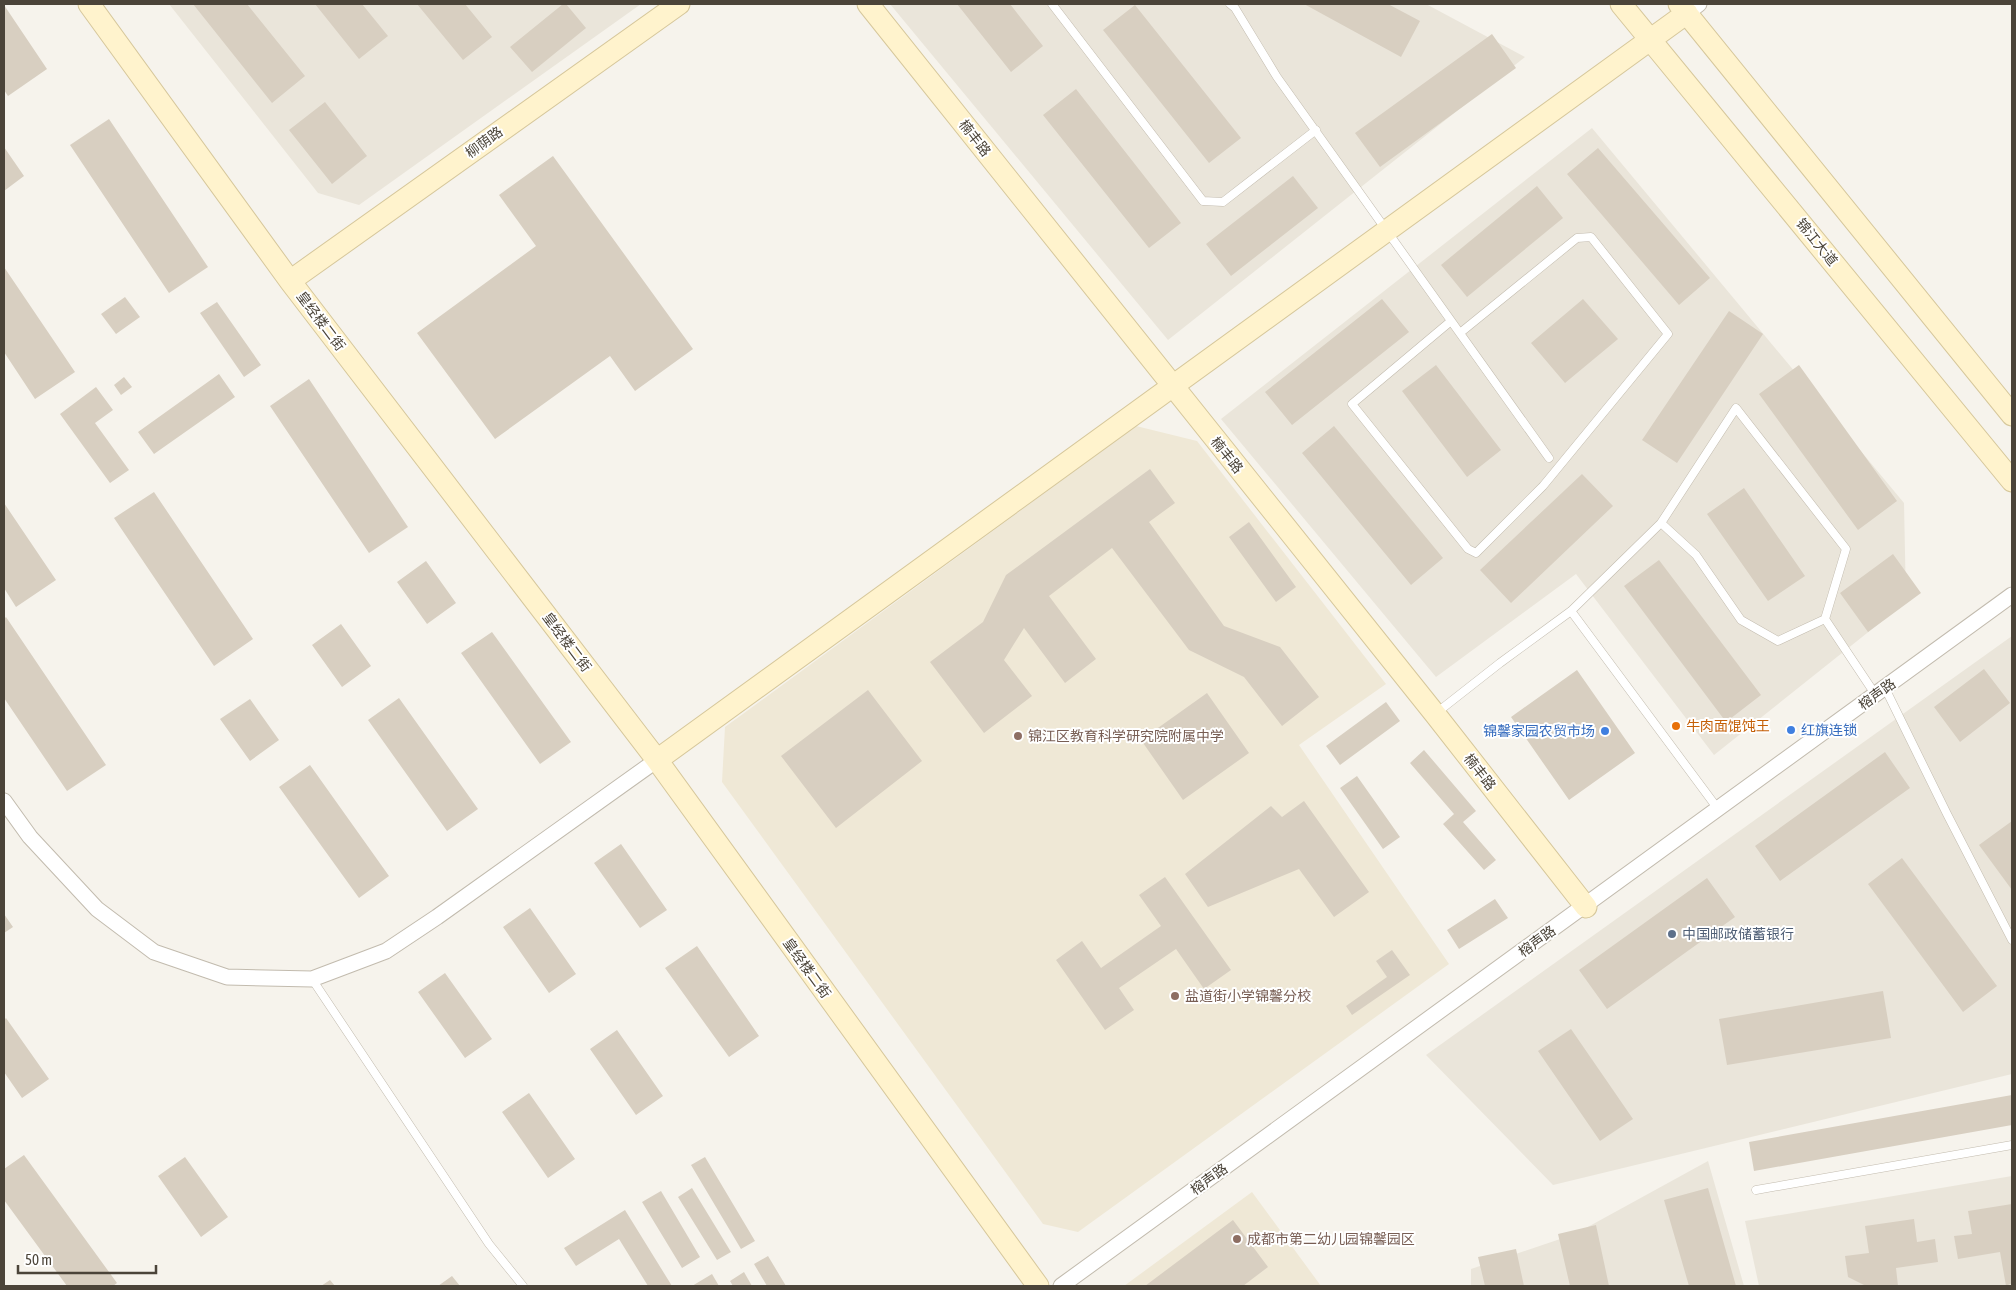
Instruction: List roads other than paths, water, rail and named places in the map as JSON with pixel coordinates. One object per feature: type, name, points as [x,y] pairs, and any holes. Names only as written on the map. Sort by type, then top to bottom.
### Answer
[{"type":"street","name":"皇经楼二街","points":[[89,4],[290,281],[656,760],[1038,1286]]},
{"type":"street","name":"柳荫路","points":[[290,281],[679,4]]},
{"type":"street","name":"楠丰路","points":[[868,4],[1586,906]]},
{"type":"street","name":"锦江大道","points":[[1622,4],[2012,481]]},
{"type":"street","points":[[4,801],[30,837],[97,910],[154,952],[227,977],[312,979],[386,951],[437,917],[656,760],[1650,39],[1688,7],[2012,415]]},
{"type":"street","name":"榕声路","points":[[1061,1286],[2012,595]]},
{"type":"lane","points":[[1052,4],[1203,201],[1223,202],[1316,130]]},
{"type":"lane","points":[[1230,4],[1235,8],[1277,77],[1548,458]]},
{"type":"lane","points":[[1451,321],[1352,404],[1468,550],[1476,553],[1543,486],[1668,334],[1591,237],[1577,238],[1460,333]]},
{"type":"lane","points":[[1435,714],[1500,663],[1572,611],[1661,523],[1736,408],[1846,549],[1825,619],[1778,641],[1741,620],[1696,554],[1661,523]]},
{"type":"lane","points":[[1572,611],[1718,809]]},
{"type":"lane","points":[[1825,619],[1880,691],[1947,814],[2012,940]]},
{"type":"lane","points":[[312,979],[489,1244],[522,1286]]},
{"type":"lane","points":[[1756,1190],[2012,1145]]},
{"type":"place","name":"牛肉面馄饨王","points":[[1676,726]]},
{"type":"place","name":"红旗连锁","points":[[1791,730]]},
{"type":"place","name":"锦馨家园农贸市场","points":[[1605,731]]},
{"type":"place","name":"锦江区教育科学研究院附属中学","points":[[1018,736]]},
{"type":"place","name":"中国邮政储蓄银行","points":[[1672,934]]},
{"type":"place","name":"盐道街小学锦馨分校","points":[[1175,996]]},
{"type":"place","name":"成都市第二幼儿园锦馨园区","points":[[1237,1239]]}]
